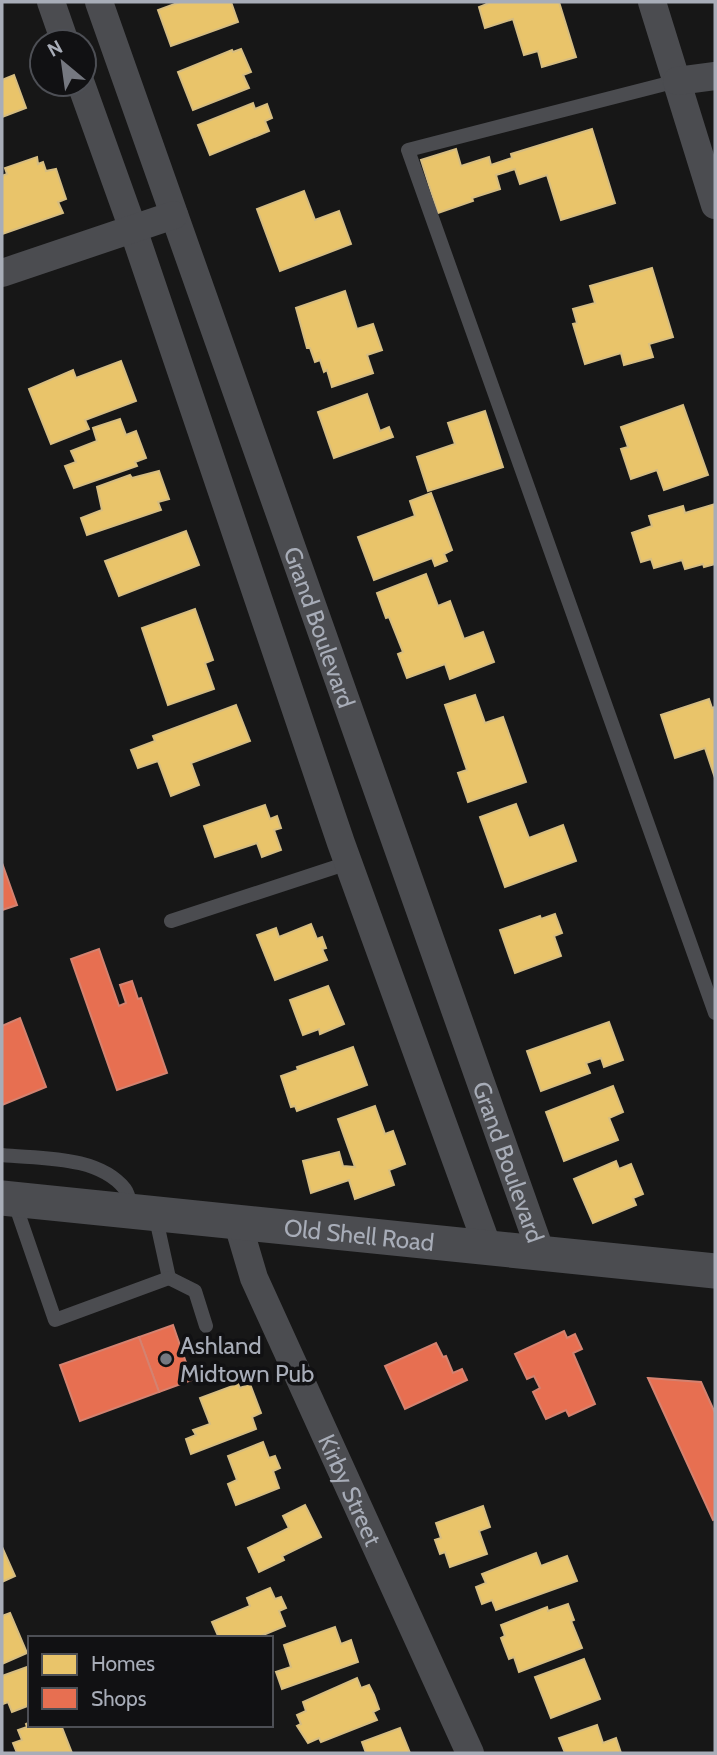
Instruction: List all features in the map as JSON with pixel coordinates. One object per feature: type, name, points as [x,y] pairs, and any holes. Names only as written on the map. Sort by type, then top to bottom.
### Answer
[{"type":"street","points":[[51,2],[60,28]]},
{"type":"street","name":"Grand Boulevard","points":[[99,2],[541,1253]]},
{"type":"street","points":[[652,2],[715,205]]},
{"type":"street","points":[[677,81],[715,76]]},
{"type":"street","name":"Grand Boulevard","points":[[86,98],[348,863],[488,1248]]},
{"type":"street","points":[[2,273],[174,215]]},
{"type":"street","name":"Old Shell Road","points":[[7,1198],[143,1211],[238,1224],[715,1271]]},
{"type":"street","name":"Kirby Street","points":[[238,1224],[254,1278],[470,1753]]},
{"type":"lane","points":[[677,81],[408,150],[715,1013]]},
{"type":"lane","points":[[172,921],[348,863]]},
{"type":"lane","points":[[2,1155],[82,1163],[116,1181],[143,1211],[169,1278],[194,1291],[206,1326]]},
{"type":"lane","points":[[7,1198],[55,1320],[169,1278]]},
{"type":"building: Homes","points":[[180,2],[231,2],[238,22],[171,46],[158,10]]},
{"type":"building: Homes","points":[[486,2],[559,2],[576,57],[542,67],[538,51],[524,55],[513,19],[485,28],[479,7],[487,4]]},
{"type":"building: Homes","points":[[241,49],[251,72],[243,75],[249,88],[193,110],[178,72],[232,50]]},
{"type":"building: Homes","points":[[14,75],[26,108],[2,117],[2,80]]},
{"type":"building: Homes","points":[[253,103],[255,109],[267,104],[272,118],[265,121],[269,131],[210,155],[198,125]]},
{"type":"building: Homes","points":[[592,129],[615,203],[561,220],[547,175],[520,184],[515,169],[496,175],[500,189],[438,213],[421,160],[456,149],[461,166],[489,157],[491,165],[512,158],[511,154]]},
{"type":"building: Homes","points":[[37,157],[38,164],[43,162],[46,171],[56,169],[66,199],[58,202],[63,213],[2,234],[2,176],[7,174],[5,168]]},
{"type":"building: Homes","points":[[304,191],[315,220],[339,211],[351,244],[280,271],[257,209]]},
{"type":"building: Homes","points":[[652,268],[673,337],[649,344],[653,357],[624,365],[621,353],[585,364],[573,324],[577,323],[573,309],[595,303],[590,286]]},
{"type":"building: Homes","points":[[345,291],[357,329],[373,324],[382,350],[367,355],[373,373],[332,387],[327,370],[324,372],[320,360],[315,362],[310,348],[307,348],[296,308]]},
{"type":"building: Homes","points":[[121,361],[136,401],[85,420],[89,429],[51,444],[29,389],[73,370],[76,378]]},
{"type":"building: Homes","points":[[367,394],[380,431],[389,427],[393,437],[334,458],[318,412]]},
{"type":"building: Homes","points":[[683,405],[708,475],[664,490],[657,470],[631,479],[621,449],[628,447],[621,427]]},
{"type":"building: Homes","points":[[485,411],[503,467],[428,491],[417,457],[455,444],[448,423]]},
{"type":"building: Homes","points":[[120,419],[126,435],[136,431],[146,458],[135,462],[137,466],[74,488],[65,466],[76,462],[71,451],[97,441],[93,428]]},
{"type":"building: Homes","points":[[159,471],[169,499],[158,502],[161,510],[87,535],[81,518],[102,510],[97,487],[130,475],[132,478]]},
{"type":"building: Homes","points":[[431,493],[452,550],[444,554],[447,561],[435,566],[432,558],[374,580],[358,537],[415,516],[410,501]]},
{"type":"building: Homes","points":[[715,504],[715,564],[685,569],[682,560],[654,568],[651,559],[641,562],[632,533],[652,526],[649,516],[683,506],[685,513]]},
{"type":"building: Homes","points":[[186,531],[199,565],[119,596],[105,561]]},
{"type":"building: Homes","points":[[426,574],[438,606],[450,601],[464,639],[483,632],[494,662],[450,679],[445,664],[407,678],[398,654],[403,652],[377,593]]},
{"type":"building: Homes","points":[[195,609],[213,660],[205,663],[214,689],[168,705],[142,628]]},
{"type":"building: Homes","points":[[475,695],[485,723],[503,717],[526,782],[468,802],[458,773],[467,770],[445,705]]},
{"type":"building: Homes","points":[[709,699],[712,708],[715,707],[715,778],[705,748],[675,758],[661,715]]},
{"type":"building: Homes","points":[[236,705],[250,741],[191,763],[199,785],[171,796],[158,761],[138,768],[131,750],[155,741],[153,736]]},
{"type":"building: Homes","points":[[516,804],[529,838],[563,825],[576,861],[505,887],[480,817]]},
{"type":"building: Homes","points":[[265,805],[270,819],[277,816],[281,828],[274,830],[281,850],[262,857],[257,843],[215,857],[204,826]]},
{"type":"building: Homes","points":[[555,914],[562,933],[554,936],[561,956],[515,973],[500,930],[540,916],[541,919]]},
{"type":"building: Homes","points":[[311,924],[317,939],[322,937],[326,948],[322,949],[327,960],[275,980],[257,935],[276,928],[279,937]]},
{"type":"building: Homes","points":[[328,986],[344,1024],[320,1034],[319,1029],[303,1035],[290,1000]]},
{"type":"building: Homes","points":[[609,1022],[623,1060],[604,1067],[601,1058],[586,1063],[590,1073],[541,1091],[527,1051]]},
{"type":"building: Homes","points":[[353,1047],[367,1085],[297,1111],[295,1106],[291,1107],[281,1076],[298,1070],[297,1067]]},
{"type":"building: Homes","points":[[613,1086],[623,1112],[609,1118],[618,1140],[564,1161],[546,1112]]},
{"type":"building: Homes","points":[[375,1106],[385,1134],[393,1131],[405,1164],[389,1170],[394,1185],[355,1199],[349,1180],[311,1193],[303,1161],[339,1152],[343,1166],[355,1167],[338,1119]]},
{"type":"building: Homes","points":[[616,1161],[619,1169],[631,1164],[643,1194],[633,1198],[636,1205],[593,1223],[574,1179]]},
{"type":"building: Homes","points":[[238,1384],[240,1388],[250,1384],[261,1413],[252,1417],[256,1429],[191,1454],[186,1439],[196,1435],[193,1430],[210,1424],[200,1398]]},
{"type":"building: Homes","points":[[263,1442],[269,1458],[275,1456],[280,1468],[273,1471],[279,1488],[236,1505],[228,1484],[237,1480],[228,1456]]},
{"type":"building: Homes","points":[[305,1505],[321,1537],[282,1556],[284,1560],[259,1572],[248,1548],[289,1528],[283,1516]]},
{"type":"building: Homes","points":[[483,1506],[490,1527],[479,1531],[487,1554],[450,1567],[445,1552],[440,1554],[435,1540],[441,1538],[436,1523]]},
{"type":"building: Homes","points":[[2,1547],[15,1576],[2,1582]]},
{"type":"building: Homes","points":[[536,1553],[541,1566],[567,1556],[577,1581],[496,1610],[492,1600],[482,1604],[476,1587],[486,1583],[482,1574]]},
{"type":"building: Homes","points":[[270,1588],[275,1599],[281,1597],[286,1608],[279,1611],[285,1626],[261,1636],[218,1636],[212,1622],[250,1606],[247,1598]]},
{"type":"building: Homes","points":[[568,1604],[574,1620],[571,1621],[582,1648],[519,1672],[514,1657],[509,1659],[501,1638],[505,1636],[501,1625],[547,1607],[548,1611]]},
{"type":"building: Homes","points":[[10,1613],[27,1653],[2,1664],[2,1616]]},
{"type":"building: Homes","points":[[335,1627],[341,1644],[351,1640],[358,1662],[282,1689],[276,1672],[291,1667],[284,1645]]},
{"type":"building: Homes","points":[[584,1659],[600,1699],[551,1718],[535,1677]]},
{"type":"building: Homes","points":[[28,1667],[28,1706],[12,1712],[8,1702],[3,1704],[2,1676]]},
{"type":"building: Homes","points":[[357,1678],[361,1688],[369,1685],[374,1695],[379,1709],[373,1712],[377,1720],[321,1742],[319,1738],[308,1743],[297,1726],[301,1724],[297,1715],[306,1711],[303,1702]]},
{"type":"building: Homes","points":[[28,1723],[28,1727],[62,1727],[72,1753],[17,1753],[13,1743],[22,1740],[18,1730],[27,1727]]},
{"type":"building: Homes","points":[[597,1725],[603,1743],[616,1738],[621,1753],[565,1753],[559,1738]]},
{"type":"building: Homes","points":[[400,1728],[410,1753],[366,1753],[362,1742]]},
{"type":"building: Shops","points":[[2,863],[17,905],[2,910]]},
{"type":"building: Shops","points":[[99,949],[119,1006],[126,1003],[120,985],[132,981],[138,999],[141,998],[167,1073],[117,1090],[71,959]]},
{"type":"building: Shops","points":[[20,1018],[46,1087],[2,1105],[2,1026]]},
{"type":"building: Shops","name":"Ashland Midtown Pub","points":[[173,1325],[192,1380],[159,1392],[139,1337]]},
{"type":"building: Shops","points":[[564,1331],[567,1338],[575,1334],[582,1349],[573,1353],[595,1404],[569,1416],[566,1410],[546,1419],[533,1392],[540,1388],[534,1376],[527,1379],[515,1354]]},
{"type":"building: Shops","points":[[139,1337],[159,1392],[80,1421],[60,1365]]},
{"type":"building: Shops","points":[[436,1343],[443,1357],[446,1356],[453,1373],[462,1369],[467,1380],[405,1409],[385,1366]]},
{"type":"building: Shops","points":[[648,1378],[701,1382],[715,1413],[713,1520]]},
{"type":"place","name":"Ashland Midtown Pub","points":[[166,1359]]}]
